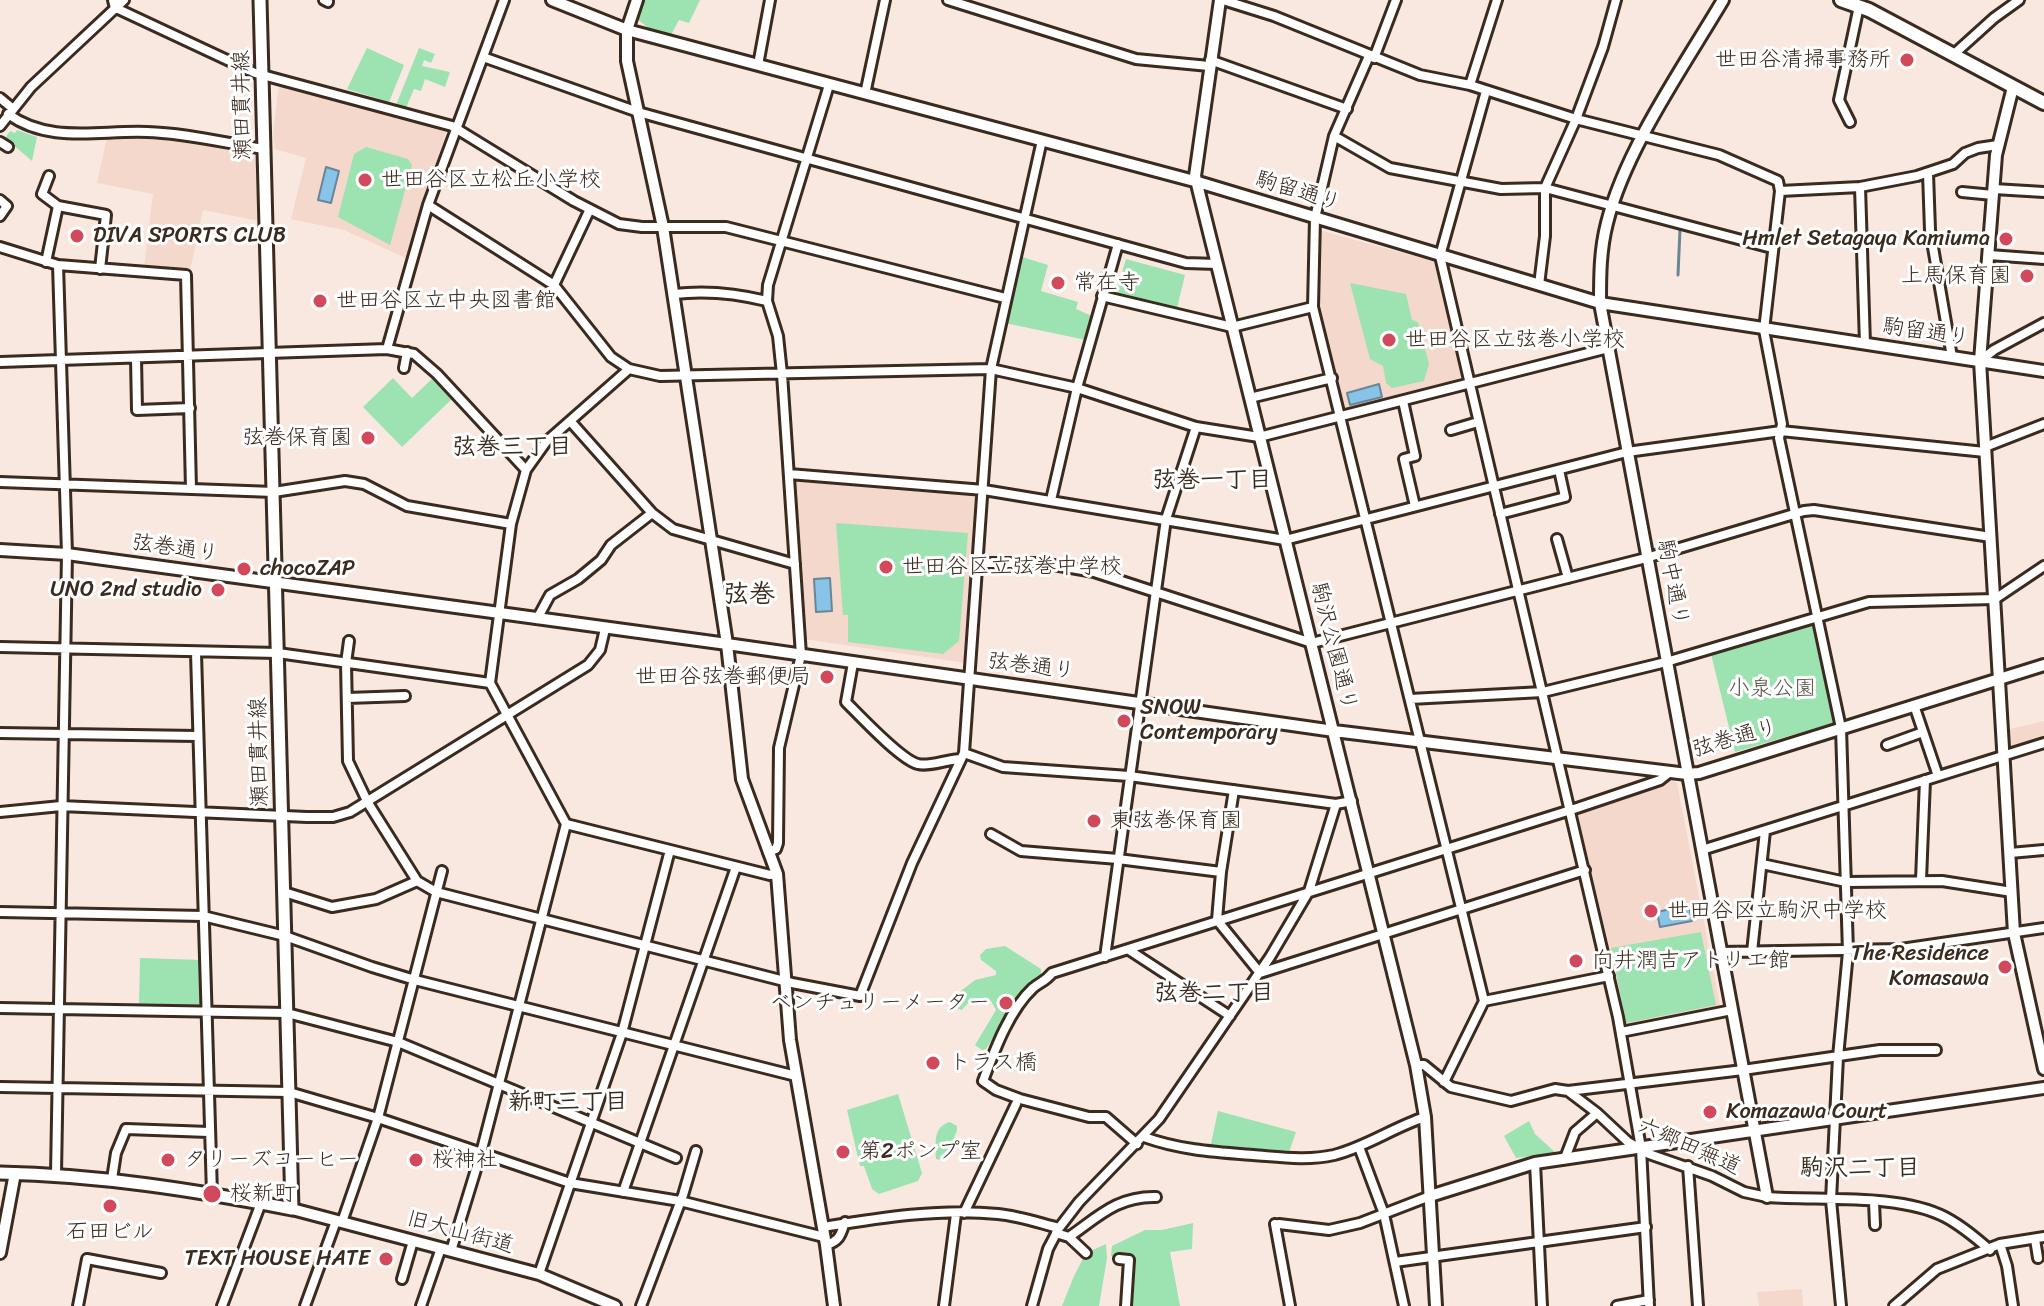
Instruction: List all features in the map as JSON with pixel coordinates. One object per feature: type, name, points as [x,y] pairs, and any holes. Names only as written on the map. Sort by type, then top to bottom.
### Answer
[{"type":"main road","name":"瀬田貫井線","points":[[260,0],[292,1209]]},
{"type":"main road","points":[[1841,0],[1859,6],[2044,103]]},
{"type":"main road","points":[[0,1173],[112,1179],[292,1209]]},
{"type":"street","points":[[387,349],[428,205],[504,0]]},
{"type":"street","name":"駒留通り","points":[[552,0],[627,30],[1198,182],[1600,303],[2044,372]]},
{"type":"street","points":[[637,0],[627,30],[627,61],[663,227],[674,294],[727,644],[742,779],[777,874],[796,1076],[834,1306]]},
{"type":"street","points":[[758,65],[770,0]]},
{"type":"street","points":[[865,94],[885,0]]},
{"type":"street","points":[[948,0],[1136,59],[1210,63],[1347,109]]},
{"type":"street","points":[[1222,0],[1274,16],[1432,79],[1470,85],[1576,119],[1719,155],[1778,181],[1780,191],[1764,330],[1782,424],[1779,438],[1841,728],[1848,952],[1838,1057],[1831,1200],[1841,1306]]},
{"type":"street","name":"駒沢公園通り","points":[[1222,0],[1195,169],[1416,1065],[1425,1117],[1436,1306]]},
{"type":"street","points":[[1396,0],[1334,136],[1315,218],[1313,307],[1484,1001],[1444,1082]]},
{"type":"street","points":[[1470,85],[1497,0]]},
{"type":"street","points":[[1539,285],[1545,236],[1545,188],[1576,119],[1603,47],[1616,0]]},
{"type":"street","name":"駒中通り","points":[[1723,0],[1630,159],[1612,206],[1601,259],[1600,303],[1767,1197]]},
{"type":"street","points":[[1953,55],[2019,0]]},
{"type":"street","points":[[0,126],[31,87],[118,3],[262,75],[456,128],[619,224],[726,227],[1005,298]]},
{"type":"street","points":[[1850,122],[1839,100],[1859,6]]},
{"type":"street","points":[[483,57],[638,112],[1186,263],[1217,264]]},
{"type":"street","points":[[768,852],[776,849],[778,843],[778,759],[801,655],[782,374],[778,336],[767,301],[768,285],[829,85]]},
{"type":"street","points":[[2013,87],[1998,145],[1980,361],[2014,933],[2044,1069]]},
{"type":"street","points":[[1486,91],[1440,256],[1609,976],[1641,1148],[1649,1303],[1617,1306]]},
{"type":"street","points":[[0,98],[23,125],[54,132],[94,135],[147,132],[264,149]]},
{"type":"street","points":[[1334,136],[1390,168],[1501,189],[1545,188],[1772,248]]},
{"type":"street","points":[[349,641],[346,663],[348,761],[368,803],[417,881],[436,892],[785,981],[860,996],[906,877],[963,756],[991,369],[1042,140]]},
{"type":"street","points":[[1780,191],[1860,187],[1928,173],[1953,164],[1965,153],[1998,145]]},
{"type":"street","points":[[1928,173],[1930,230],[1952,357]]},
{"type":"street","points":[[49,176],[42,194],[58,206],[106,215],[100,269]]},
{"type":"street","points":[[1860,187],[1865,344]]},
{"type":"street","points":[[1962,192],[2044,192]]},
{"type":"street","points":[[0,200],[7,206],[0,216]]},
{"type":"street","points":[[428,205],[554,285],[611,357],[629,369],[660,376],[991,369],[1077,388],[1196,427],[1259,437],[1608,348]]},
{"type":"street","points":[[46,262],[58,206]]},
{"type":"street","points":[[554,285],[590,209]]},
{"type":"street","points":[[1051,500],[1077,388],[1118,244]]},
{"type":"street","points":[[1,249],[58,265],[186,275],[191,489]]},
{"type":"street","points":[[1989,255],[2044,259]]},
{"type":"street","points":[[56,1174],[67,554],[58,265]]},
{"type":"street","points":[[674,294],[731,292],[767,301]]},
{"type":"street","points":[[1102,296],[1232,327],[1313,307]]},
{"type":"street","points":[[1980,361],[2044,323]]},
{"type":"street","points":[[0,362],[387,349],[407,352],[414,354],[437,374],[526,470]]},
{"type":"street","points":[[404,368],[407,352]]},
{"type":"street","points":[[136,358],[137,410],[190,408]]},
{"type":"street","points":[[421,1306],[446,1250],[481,1153],[566,824],[490,683],[511,524],[526,470],[546,442],[629,369]]},
{"type":"street","points":[[1250,398],[1332,378]]},
{"type":"street","points":[[1403,401],[1415,456],[1404,459],[1415,506]]},
{"type":"street","points":[[571,422],[652,513],[673,529],[795,564]]},
{"type":"street","points":[[1451,430],[1478,422]]},
{"type":"street","points":[[789,474],[984,490],[1285,540],[1627,452],[1781,431],[1985,450],[2044,424]]},
{"type":"street","points":[[1105,957],[1166,519],[1196,427]]},
{"type":"street","points":[[1500,514],[1565,497],[1559,470]]},
{"type":"street","points":[[0,482],[274,492],[345,481],[364,484],[407,506],[511,524]]},
{"type":"street","points":[[978,563],[1042,563],[1094,572],[1312,643],[1646,558],[1814,510],[1991,537]]},
{"type":"street","points":[[537,619],[550,595],[578,579],[601,560],[611,545],[652,513]]},
{"type":"street","points":[[1557,539],[1568,578]]},
{"type":"street","name":"弦巻通り","points":[[0,550],[67,554],[1334,731],[1687,774],[1699,773],[2044,665]]},
{"type":"street","points":[[1410,699],[1543,692],[1666,662],[1869,602],[1995,599],[2044,566]]},
{"type":"street","points":[[0,812],[61,806],[281,817],[333,817],[350,812],[588,665],[600,650],[605,629]]},
{"type":"street","points":[[0,647],[278,653],[490,683]]},
{"type":"street","points":[[196,653],[212,1194]]},
{"type":"street","points":[[853,663],[846,702],[883,739],[917,764],[933,764],[963,756],[1003,767],[1129,776],[1336,804],[1352,801]]},
{"type":"street","points":[[347,698],[405,696]]},
{"type":"street","points":[[1914,705],[1938,776]]},
{"type":"street","points":[[1887,745],[1923,732]]},
{"type":"street","points":[[0,733],[197,736]]},
{"type":"street","points":[[1702,850],[2044,743]]},
{"type":"street","points":[[1425,1117],[1359,1147],[1332,1155],[1300,1158],[1190,1150],[1140,1140],[1106,1117],[1089,1117],[1020,1099],[996,1090],[983,1081],[996,1044],[1033,987],[1046,982],[1052,973],[1571,809],[1660,780],[1670,772]]},
{"type":"street","points":[[1921,880],[1925,780]]},
{"type":"street","points":[[1234,790],[1217,920],[1260,973]]},
{"type":"street","points":[[1032,1306],[1048,1249],[1058,1231],[1079,1202],[1159,1119],[1260,973],[1309,891],[1336,804]]},
{"type":"street","points":[[566,824],[736,867],[777,874]]},
{"type":"street","points":[[1752,952],[1765,831]]},
{"type":"street","points":[[991,834],[1018,850],[1221,872]]},
{"type":"street","points":[[539,1274],[622,1033],[670,850]]},
{"type":"street","points":[[2010,853],[2044,850]]},
{"type":"street","points":[[1762,864],[1846,882],[1921,880],[2012,892]]},
{"type":"street","points":[[623,1192],[736,867]]},
{"type":"street","points":[[1260,973],[1585,870]]},
{"type":"street","points":[[305,1306],[378,1118],[442,871]]},
{"type":"street","points":[[284,892],[332,907],[376,899],[417,881]]},
{"type":"street","points":[[0,912],[203,916],[285,936],[415,980],[796,1076]]},
{"type":"street","points":[[1721,952],[1901,949],[2044,928]]},
{"type":"street","points":[[1129,950],[1230,1016]]},
{"type":"street","points":[[1484,1001],[1609,976]]},
{"type":"street","points":[[0,1008],[287,1013],[398,1042],[676,1158]]},
{"type":"street","points":[[1621,1032],[1732,1010]]},
{"type":"street","points":[[1416,1065],[1422,1064],[1451,1087],[1511,1101],[1555,1089],[1568,1091],[1629,1084],[1880,1050],[1936,1050]]},
{"type":"street","points":[[0,1087],[289,1092],[378,1118],[570,1183],[680,1201],[824,1236],[836,1242],[845,1222]]},
{"type":"street","points":[[1290,1306],[1277,1224],[1329,1230],[1360,1223],[1430,1196],[1535,1163],[2044,1088]]},
{"type":"street","name":"六郷田無道","points":[[1568,1091],[1628,1142],[1649,1154],[1688,1166],[1744,1192],[1767,1197],[1914,1206],[1944,1216],[1967,1230],[1990,1250]]},
{"type":"street","points":[[944,1306],[960,1213],[1016,1104]]},
{"type":"street","points":[[1565,1158],[1575,1132],[1597,1113]]},
{"type":"street","points":[[112,1179],[116,1153],[126,1129],[209,1132]]},
{"type":"street","points":[[1359,1147],[1384,1214],[1404,1306]]},
{"type":"street","points":[[641,1306],[696,1151]]},
{"type":"street","points":[[1535,1163],[1542,1306]]},
{"type":"street","points":[[1688,1166],[1698,1306]]},
{"type":"street","points":[[0,1253],[15,1173]]},
{"type":"street","points":[[1069,1237],[1118,1202],[1137,1196],[1156,1197]]},
{"type":"street","points":[[1874,1202],[1875,1225]]},
{"type":"street","points":[[222,1306],[261,1203]]},
{"type":"street","name":"旧大山街道","points":[[292,1209],[539,1274],[615,1306]]},
{"type":"street","points":[[824,1236],[845,1222],[960,1213],[998,1214],[1058,1231],[1086,1253]]},
{"type":"street","points":[[1395,1262],[1646,1227]]},
{"type":"street","points":[[1894,1306],[1937,1269],[2000,1244],[2040,1238],[2038,1258]]},
{"type":"street","points":[[402,1279],[413,1241]]},
{"type":"street","points":[[2000,1244],[2013,1306]]},
{"type":"street","points":[[78,1306],[87,1259],[161,1273]]},
{"type":"street","points":[[1119,1259],[1129,1260],[1126,1306]]},
{"type":"shaded area","name":"世田谷区立松丘小学校","points":[[279,85],[447,129],[406,258],[344,230],[291,219],[306,158],[275,149],[273,133]]},
{"type":"shaded area","points":[[132,136],[248,151],[256,160],[260,221],[203,210],[190,271],[144,268],[153,194],[97,183],[107,138]]},
{"type":"shaded area","name":"世田谷区立弦巻小学校","points":[[1319,230],[1435,262],[1461,376],[1458,381],[1347,410],[1342,407],[1316,304]]},
{"type":"shaded area","name":"世田谷区立弦巻中学校","points":[[793,478],[979,494],[966,663],[804,639]]},
{"type":"shaded area","points":[[2044,721],[2044,737],[2012,748],[2007,745],[2006,730]]},
{"type":"shaded area","name":"世田谷区立駒沢中学校","points":[[1671,780],[1677,783],[1721,1010],[1625,1029],[1577,812]]},
{"type":"shaded area","points":[[1802,1289],[1803,1306],[1759,1306],[1757,1292]]},
{"type":"green space","points":[[642,0],[700,0],[689,23],[679,20],[671,35],[650,29],[637,19]]},
{"type":"green space","points":[[367,48],[404,65],[389,102],[347,89]]},
{"type":"green space","points":[[419,48],[435,54],[431,63],[424,60],[422,66],[450,72],[445,87],[425,79],[421,91],[414,89],[406,108],[396,105]]},
{"type":"green space","points":[[17,130],[37,137],[32,161],[5,138],[10,131],[15,133]]},
{"type":"green space","points":[[366,147],[408,159],[412,165],[390,245],[338,217],[354,154]]},
{"type":"green space","points":[[1019,256],[1048,265],[1041,291],[1078,302],[1076,309],[1092,316],[1086,340],[1005,323]]},
{"type":"green space","points":[[1126,259],[1185,275],[1177,308],[1118,294]]},
{"type":"green space","points":[[1350,283],[1406,294],[1412,320],[1418,322],[1429,364],[1424,381],[1392,388],[1386,383],[1383,366],[1370,359]]},
{"type":"green space","points":[[437,374],[456,395],[402,447],[363,407],[393,378],[412,398]]},
{"type":"green space","points":[[836,523],[968,533],[959,641],[943,654],[848,642],[848,615],[843,615]]},
{"type":"green space","name":"小泉公園","points":[[1813,625],[1833,723],[1735,752],[1711,654]]},
{"type":"green space","points":[[1701,932],[1716,1005],[1626,1023],[1611,948]]},
{"type":"green space","points":[[1005,946],[1041,969],[1041,978],[1030,981],[986,1049],[982,1050],[975,1045],[996,1010],[991,1001],[975,1000],[962,1010],[952,1007],[952,998],[975,980],[996,975],[996,971],[981,960],[980,955],[986,949]]},
{"type":"green space","points":[[140,958],[201,960],[203,1004],[199,1009],[139,1006]]},
{"type":"green space","points":[[898,1094],[922,1173],[918,1181],[879,1194],[872,1189],[864,1166],[860,1166],[847,1110]]},
{"type":"green space","points":[[1218,1111],[1296,1132],[1288,1155],[1210,1148]]},
{"type":"green space","points":[[1529,1121],[1535,1134],[1556,1153],[1516,1158],[1504,1136]]},
{"type":"green space","points":[[950,1122],[957,1126],[957,1130],[946,1161],[936,1159],[938,1132]]},
{"type":"green space","points":[[1193,1223],[1192,1249],[1170,1252],[1180,1306],[1129,1306],[1132,1257],[1111,1256],[1112,1246],[1145,1230],[1162,1230]]},
{"type":"green space","points":[[1106,1244],[1107,1258],[1099,1306],[1062,1306],[1086,1253]]},
{"type":"water","points":[[326,167],[339,171],[331,203],[318,200]]},
{"type":"water","points":[[1379,384],[1382,397],[1350,405],[1347,393]]},
{"type":"water","points":[[830,578],[832,611],[816,612],[814,579]]},
{"type":"water","points":[[1689,905],[1692,921],[1660,927],[1657,912]]},
{"type":"waterway","points":[[1678,275],[1680,229]]},
{"type":"place","name":"世田谷清掃事務所","points":[[1907,60]]},
{"type":"place","name":"世田谷区立松丘小学校","points":[[365,180]]},
{"type":"place","name":"DIVA SPORTS CLUB","points":[[77,236]]},
{"type":"place","name":"Hmlet Setagaya Kamiuma","points":[[2006,239]]},
{"type":"place","name":"上馬保育園","points":[[2027,276]]},
{"type":"place","name":"常在寺","points":[[1058,283]]},
{"type":"place","name":"世田谷区立中央図書館","points":[[320,301]]},
{"type":"place","name":"世田谷区立弦巻小学校","points":[[1389,340]]},
{"type":"place","name":"弦巻保育園","points":[[368,438]]},
{"type":"place","name":"世田谷区立弦巻中学校","points":[[886,567]]},
{"type":"place","name":"chocoZAP","points":[[244,569]]},
{"type":"place","name":"UNO 2nd studio","points":[[218,590]]},
{"type":"place","name":"世田谷弦巻郵便局","points":[[827,677]]},
{"type":"place","name":"SNOW Contemporary","points":[[1124,721]]},
{"type":"place","name":"東弦巻保育園","points":[[1094,821]]},
{"type":"place","name":"世田谷区立駒沢中学校","points":[[1651,911]]},
{"type":"place","name":"向井潤吉アトリエ館","points":[[1576,961]]},
{"type":"place","name":"The Residence Komasawa","points":[[2005,967]]},
{"type":"place","name":"ベンチュリーメーター","points":[[1006,1003]]},
{"type":"place","name":"トラス橋","points":[[933,1063]]},
{"type":"place","name":"Komazawa Court","points":[[1710,1112]]},
{"type":"place","name":"第2ポンプ室","points":[[843,1152]]},
{"type":"place","name":"タリーズコーヒー","points":[[168,1160]]},
{"type":"place","name":"桜神社","points":[[416,1160]]},
{"type":"place","name":"桜新町","points":[[212,1194]]},
{"type":"place","name":"石田ビル","points":[[110,1206]]},
{"type":"place","name":"TEXT HOUSE HATE","points":[[386,1259]]},
{"type":"district","name":"弦巻三丁目","points":[[512,448]]},
{"type":"district","name":"弦巻一丁目","points":[[1212,481]]},
{"type":"district","name":"弦巻","points":[[749,595]]},
{"type":"district","name":"弦巻二丁目","points":[[1214,994]]},
{"type":"district","name":"新町三丁目","points":[[568,1103]]},
{"type":"district","name":"駒沢二丁目","points":[[1860,1169]]}]
